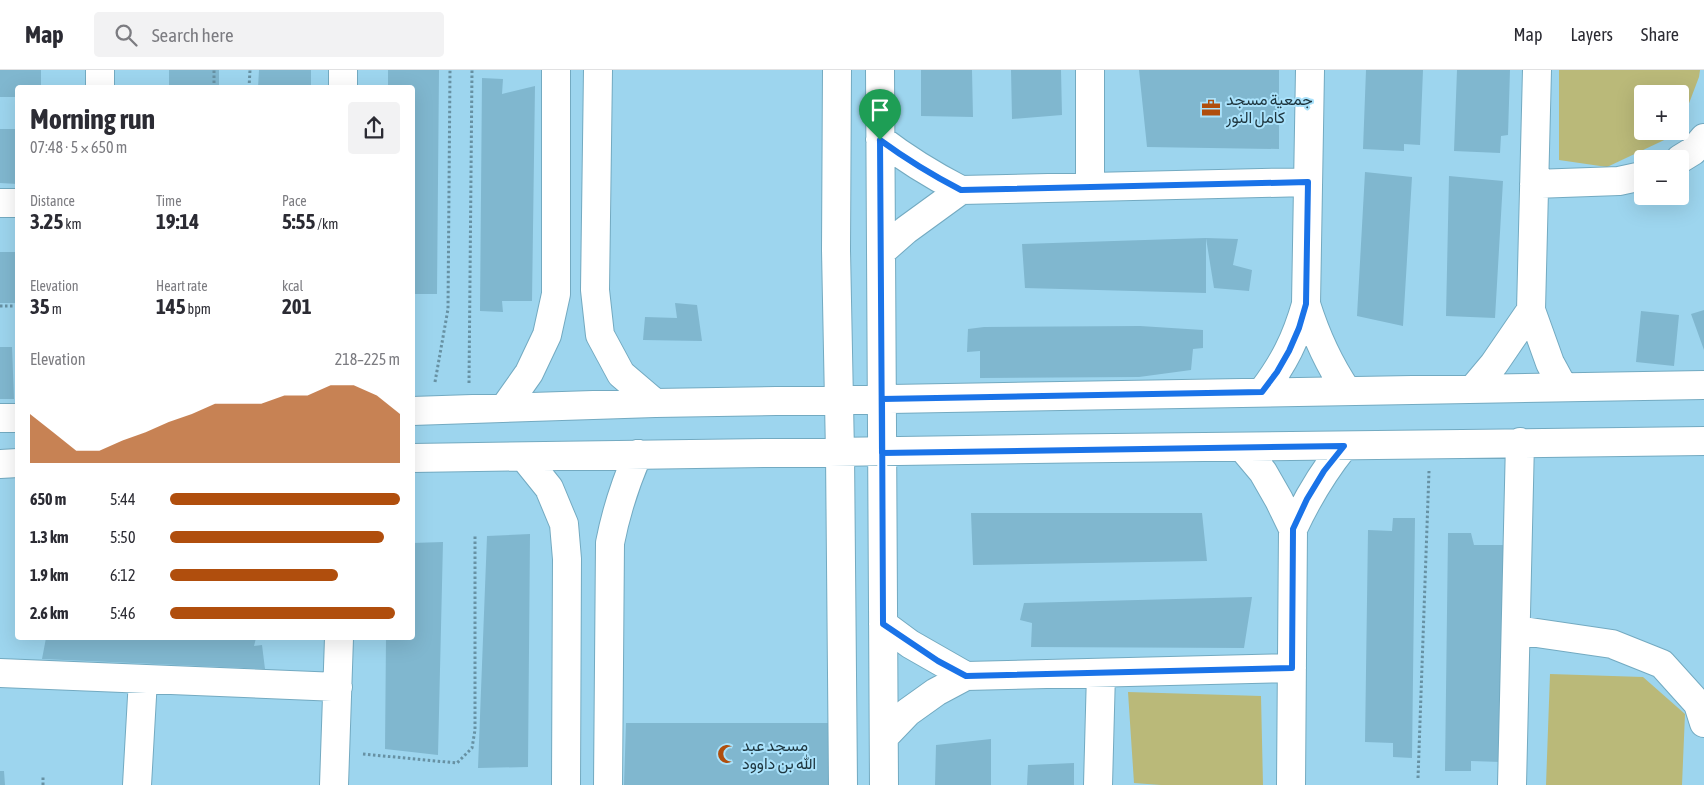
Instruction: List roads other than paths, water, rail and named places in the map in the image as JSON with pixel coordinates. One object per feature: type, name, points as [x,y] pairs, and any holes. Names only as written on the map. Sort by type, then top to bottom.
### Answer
[{"type":"street","points":[[100,70],[100,85]]},
{"type":"street","points":[[343,70],[343,85]]},
{"type":"street","points":[[505,407],[529,373],[547,335],[556,294],[556,70]]},
{"type":"street","points":[[598,70],[595,290],[600,335],[621,374],[655,403]]},
{"type":"street","points":[[837,70],[836,250],[840,453],[842,785]]},
{"type":"street","points":[[880,70],[884,785]]},
{"type":"street","points":[[1090,70],[1090,187]]},
{"type":"street","points":[[1262,392],[1277,372],[1289,351],[1299,328],[1306,304],[1310,70]]},
{"type":"street","points":[[1537,70],[1531,310],[1539,337],[1562,388]]},
{"type":"street","points":[[1689,153],[1704,138]]},
{"type":"street","points":[[880,140],[932,176],[961,190],[1308,182]]},
{"type":"street","points":[[1534,184],[1620,181],[1634,178]]},
{"type":"street","points":[[881,252],[906,230],[961,190]]},
{"type":"street","points":[[0,203],[15,203]]},
{"type":"street","points":[[1306,304],[1322,350],[1333,371],[1347,391]]},
{"type":"street","points":[[1473,389],[1494,364],[1531,310]]},
{"type":"street","points":[[421,410],[655,403],[1704,385]]},
{"type":"street","points":[[0,418],[15,418]]},
{"type":"street","points":[[415,458],[638,454],[882,453],[1430,443],[1704,441]]},
{"type":"street","points":[[1512,785],[1520,442]]},
{"type":"street","points":[[1293,529],[1307,499],[1324,471],[1344,446]]},
{"type":"street","points":[[1242,447],[1263,472],[1280,500],[1293,529],[1291,785]]},
{"type":"street","points":[[608,785],[610,544],[616,512],[638,454]]},
{"type":"street","points":[[524,457],[549,488],[564,524],[567,559],[566,785]]},
{"type":"street","points":[[0,464],[15,463]]},
{"type":"street","points":[[883,624],[924,652],[966,676]]},
{"type":"street","points":[[1516,630],[1612,644],[1662,664],[1698,704],[1704,723]]},
{"type":"street","points":[[334,785],[339,640]]},
{"type":"street","points":[[884,737],[908,712],[936,692],[966,676],[1292,668]]},
{"type":"street","points":[[0,673],[338,687]]},
{"type":"street","points":[[1098,785],[1101,673]]},
{"type":"street","points":[[137,785],[143,679]]},
{"type":"place","name":"جمعية مسجد كامل النور","points":[[1211,108]]},
{"type":"place","name":"مسجد عبد الله بن داوود","points":[[727,754]]}]
